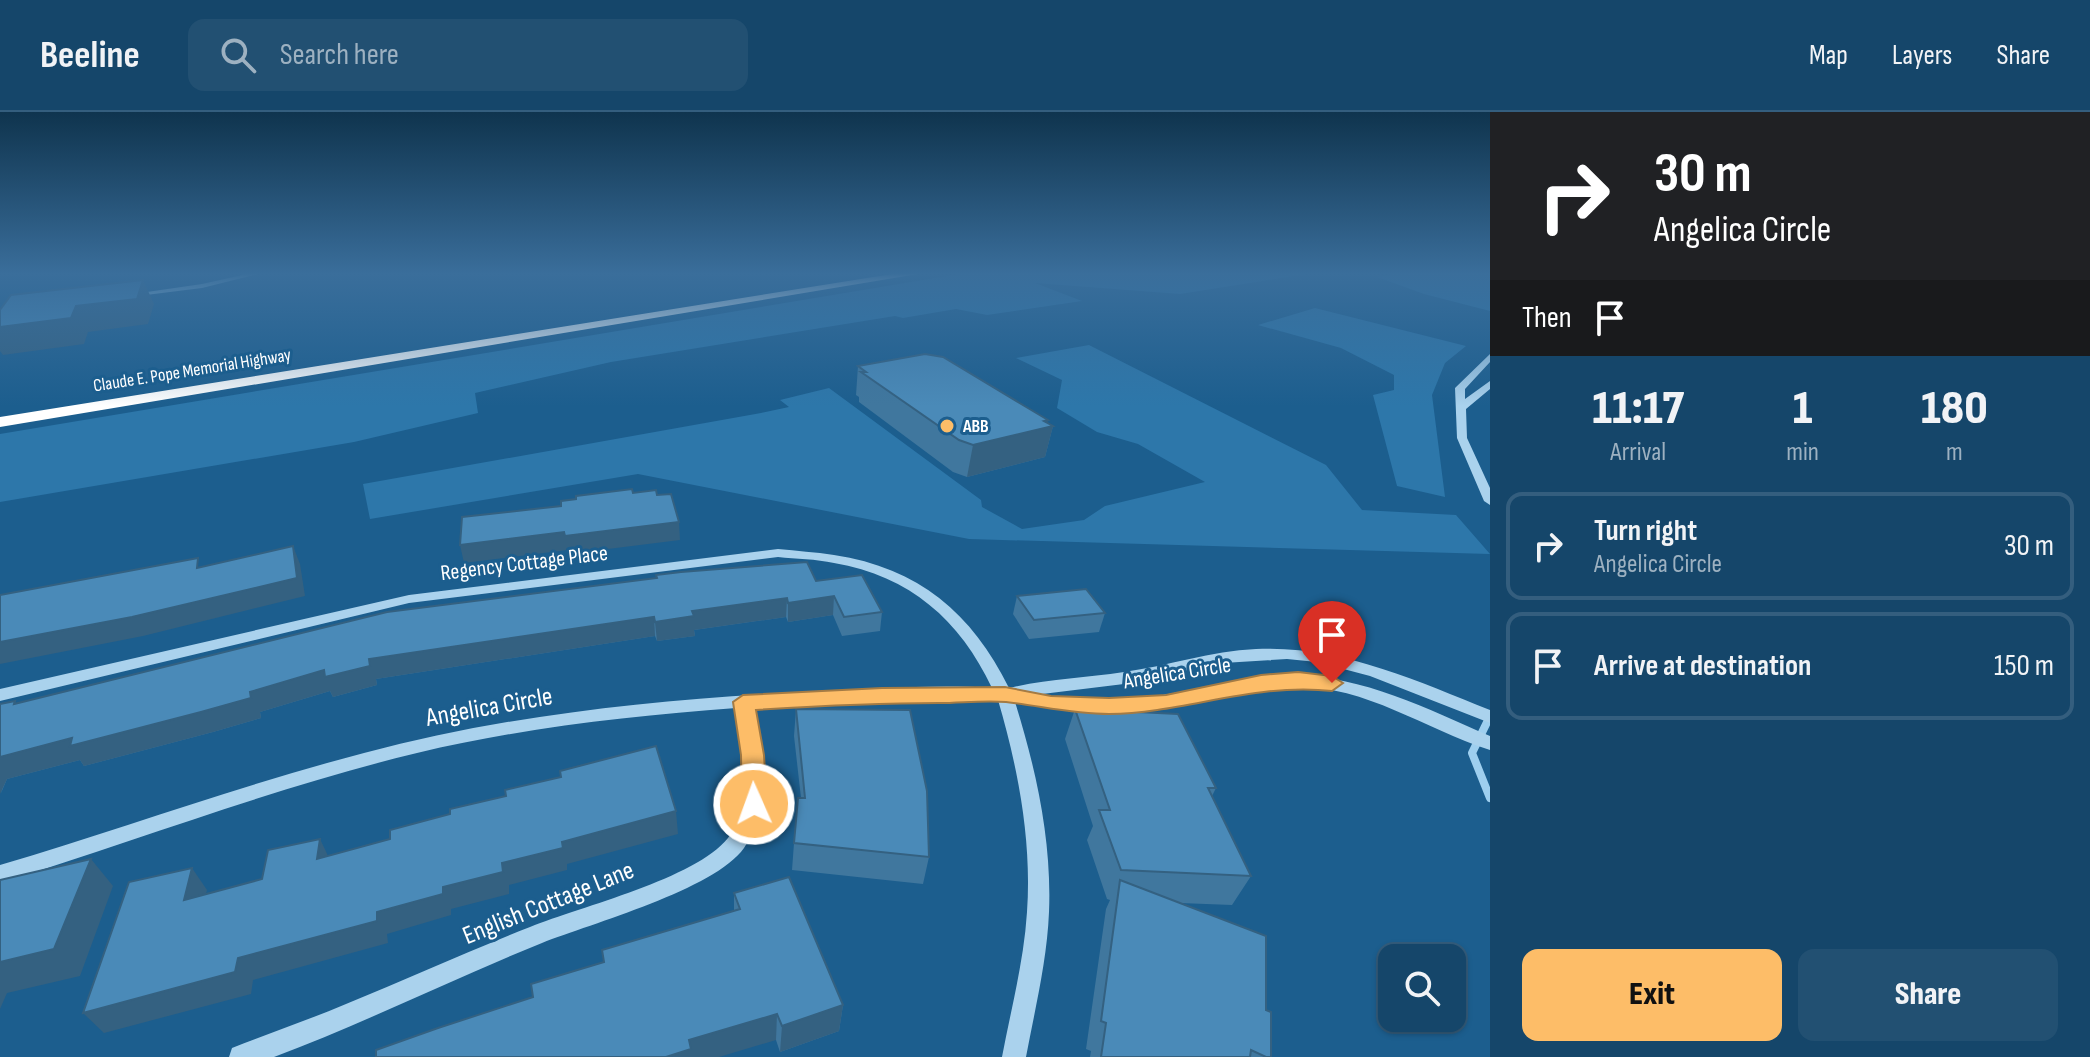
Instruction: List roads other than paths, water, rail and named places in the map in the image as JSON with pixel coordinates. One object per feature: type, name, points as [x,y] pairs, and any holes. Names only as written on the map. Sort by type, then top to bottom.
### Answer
[{"type":"highway","name":"Claude E. Pope Memorial Highway","points":[[0,406],[561,318]]},
{"type":"highway","name":"Claude E. Pope Memorial Highway","points":[[0,422],[640,318]]},
{"type":"street","points":[[1490,357],[1460,388],[1462,438],[1475,475],[1490,501]]},
{"type":"street","points":[[1461,408],[1490,384]]},
{"type":"street","name":"Regency Cottage Place","points":[[0,695],[409,599],[778,553],[823,556],[863,565],[891,574],[928,594],[975,637],[1005,695]]},
{"type":"street","name":"Angelica Circle","points":[[1005,695],[1044,685],[1148,673],[1224,657],[1275,653],[1338,661],[1490,717]]},
{"type":"street","name":"Angelica Circle","points":[[0,874],[308,776],[420,745],[582,719],[743,702],[882,695],[1005,695],[1051,704],[1109,706],[1166,703],[1261,682],[1298,680],[1332,683],[1424,713],[1490,743]]},
{"type":"street","points":[[1005,695],[1026,759],[1035,834],[1037,923],[1014,1057]]},
{"type":"street","name":"English Cottage Lane","points":[[241,1057],[305,1034],[539,933],[698,871],[733,847],[754,804],[752,755],[743,702]]},
{"type":"waterway","points":[[1490,716],[1472,753],[1490,798]]},
{"type":"place","name":"ABB","points":[[947,426]]}]
